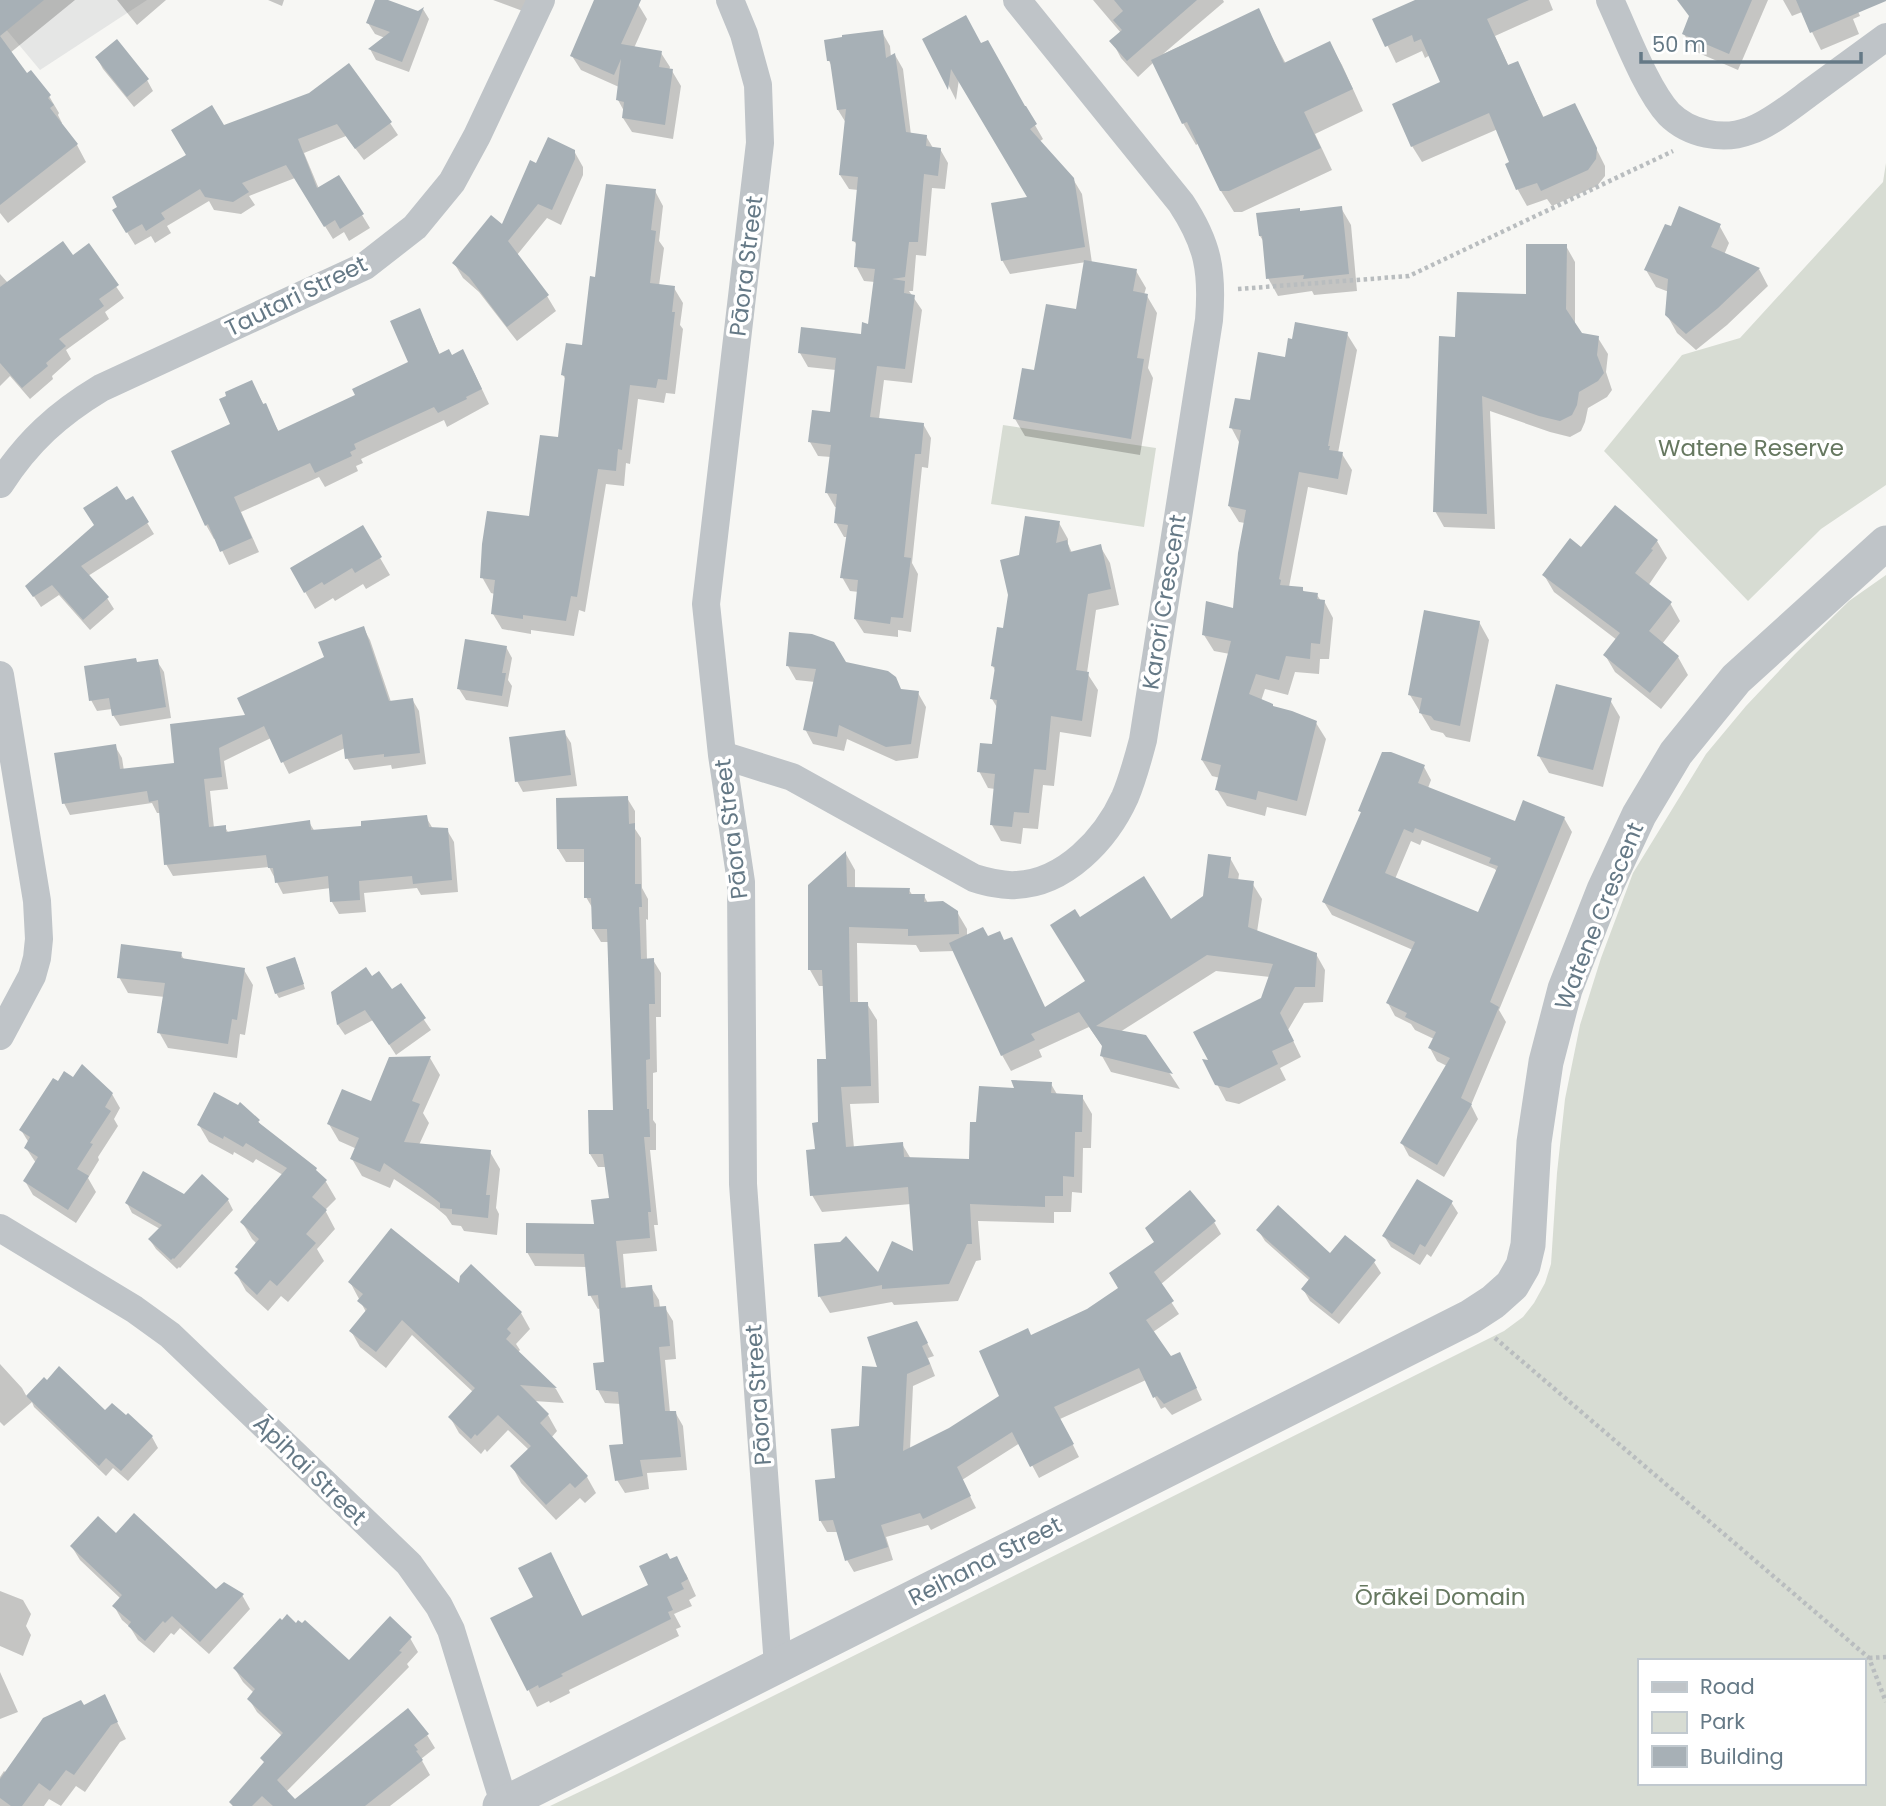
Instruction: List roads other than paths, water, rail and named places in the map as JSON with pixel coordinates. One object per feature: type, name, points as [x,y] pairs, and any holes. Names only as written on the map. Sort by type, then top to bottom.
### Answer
[{"type":"street","name":"Tautari Street","points":[[0,484],[27,447],[73,405],[102,388],[366,266],[415,227],[452,183],[541,0]]},
{"type":"street","name":"Pāora Street","points":[[730,0],[744,34],[758,85],[760,143],[706,604],[722,755],[741,882],[743,1184],[778,1666]]},
{"type":"street","name":"Karori Crescent","points":[[722,755],[792,777],[974,878],[994,884],[1017,885],[1058,873],[1095,844],[1124,798],[1135,771],[1143,740],[1209,320],[1209,266],[1193,222],[1181,203],[1017,0]]},
{"type":"street","points":[[1610,0],[1645,75],[1670,115],[1696,131],[1709,135],[1736,135],[1750,131],[1787,109],[1886,37]]},
{"type":"street","name":"Watene Crescent","points":[[1470,1317],[1512,1285],[1523,1266],[1528,1245],[1534,1142],[1546,1062],[1565,989],[1604,890],[1639,815],[1676,753],[1735,679],[1886,543]]},
{"type":"street","points":[[0,675],[37,901],[39,939],[33,976],[0,1036]]},
{"type":"street","name":"Āpihai Street","points":[[0,1228],[170,1335],[409,1564],[439,1606],[451,1630],[503,1805]]},
{"type":"street","name":"Reihana Street","points":[[503,1805],[1470,1317]]},
{"type":"park label","name":"Watene Reserve","points":[[1751,448]]},
{"type":"park label","name":"Ōrākei Domain","points":[[1440,1597]]}]
